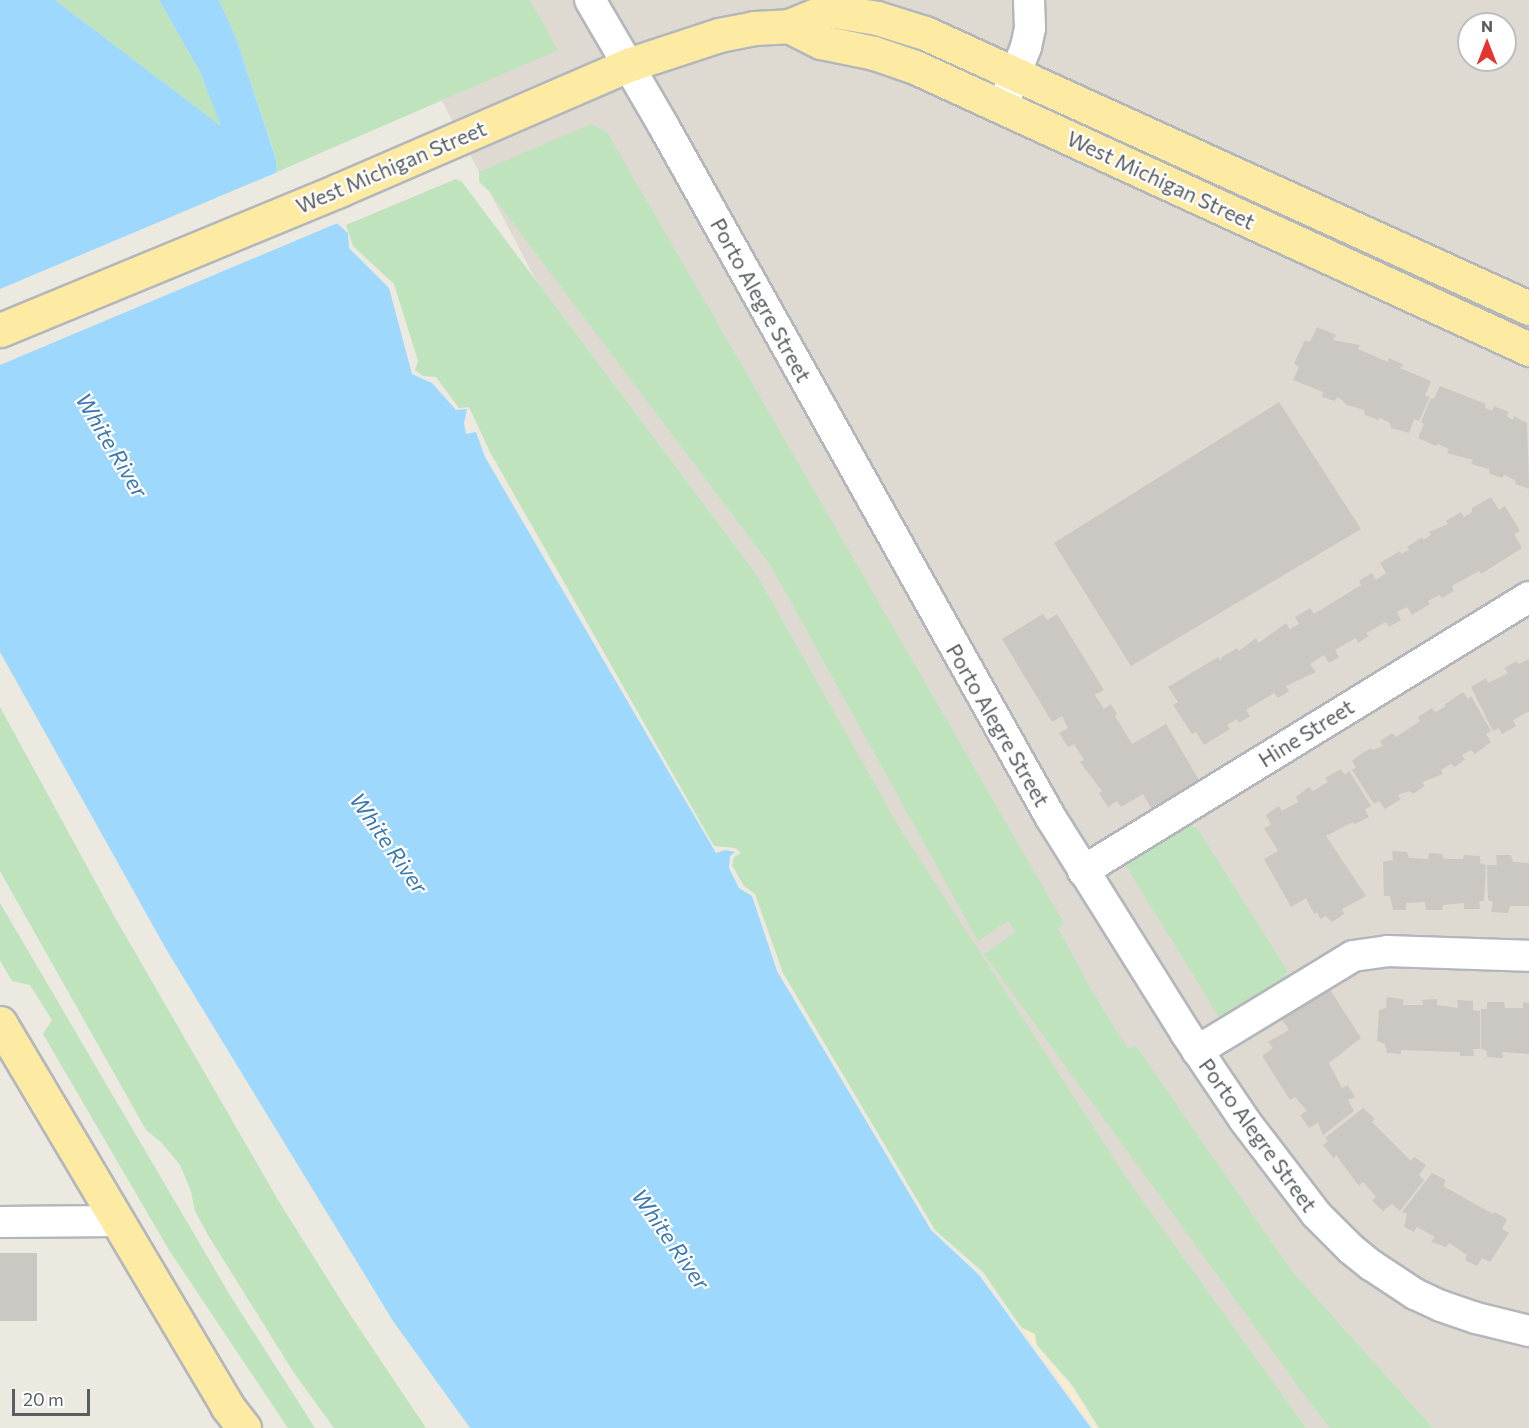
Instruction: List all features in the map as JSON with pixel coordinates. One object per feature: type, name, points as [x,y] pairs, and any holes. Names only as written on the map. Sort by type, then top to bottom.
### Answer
[{"type":"main road","name":"West Michigan Street","points":[[0,330],[329,194],[628,65],[719,35],[754,28],[789,26],[828,10],[877,18],[925,33],[1529,308]]},
{"type":"main road","name":"West Michigan Street","points":[[789,26],[821,42],[874,53],[915,67],[1529,349]]},
{"type":"main road","points":[[0,1023],[233,1421]]},
{"type":"street","name":"Porto Alegre Street","points":[[590,0],[1083,871],[1197,1051],[1292,1185],[1316,1214],[1351,1249],[1392,1279],[1441,1306],[1476,1318],[1529,1330]]},
{"type":"street","points":[[1002,107],[1016,74],[1030,28],[1029,0]]},
{"type":"street","name":"Hine Street","points":[[1083,871],[1529,597]]},
{"type":"street","points":[[1197,1051],[1353,956],[1388,951],[1529,956]]},
{"type":"street","points":[[0,1222],[117,1221]]},
{"type":"shaded area","points":[[389,0],[1529,0],[1529,1428],[1222,1428],[816,814]]},
{"type":"green space","points":[[55,0],[159,0],[200,72],[222,127]]},
{"type":"green space","points":[[219,0],[530,0],[558,50],[277,172],[276,158],[236,38]]},
{"type":"green space","points":[[591,124],[607,132],[1064,923],[1058,928],[1092,991],[1128,1049],[1136,1046],[1291,1270],[1433,1428],[1330,1428],[1314,1408],[984,954],[1016,932],[1008,921],[978,941],[771,566],[489,191],[479,182],[479,172]]},
{"type":"green space","points":[[456,179],[462,182],[756,574],[902,832],[1131,1185],[1306,1428],[1099,1428],[1073,1386],[1037,1345],[1035,1334],[1021,1327],[983,1272],[935,1230],[783,973],[755,894],[744,886],[732,865],[734,857],[741,853],[736,848],[714,846],[490,452],[469,407],[459,408],[436,377],[423,376],[415,370],[418,361],[394,284],[353,246],[346,225]]},
{"type":"green space","points":[[0,707],[113,914],[281,1205],[349,1313],[426,1428],[334,1428],[294,1373],[208,1235],[195,1211],[191,1191],[180,1165],[161,1142],[146,1130],[0,871]]},
{"type":"green space","points":[[1189,825],[1197,828],[1287,970],[1286,976],[1221,1020],[1123,861]]},
{"type":"green space","points":[[0,903],[231,1297],[315,1428],[288,1428],[169,1250],[43,1034],[52,1020],[30,985],[12,981],[0,960]]},
{"type":"sand","points":[[1022,1329],[1034,1334],[1036,1346],[1071,1387],[1097,1428],[1094,1428]]},
{"type":"water","name":"White River","points":[[0,0],[55,0],[221,126],[200,72],[159,0],[219,0],[236,38],[276,159],[277,172],[348,233],[349,248],[389,288],[412,374],[432,383],[456,410],[467,409],[464,423],[466,434],[476,432],[485,457],[716,853],[725,850],[735,852],[730,856],[729,868],[739,888],[752,896],[777,971],[931,1230],[979,1275],[1091,1428],[470,1428],[393,1321],[166,949],[0,652]]},
{"type":"pier","points":[[280,171],[340,222],[0,365],[0,289]]},
{"type":"building","points":[[1317,327],[1336,335],[1333,340],[1360,345],[1358,349],[1388,362],[1389,358],[1404,365],[1400,368],[1431,381],[1425,396],[1430,397],[1419,421],[1414,419],[1409,433],[1391,428],[1390,423],[1380,418],[1378,420],[1365,415],[1364,410],[1347,405],[1338,397],[1334,401],[1322,397],[1323,392],[1293,380],[1299,367],[1294,363],[1305,340],[1310,342]]},
{"type":"building","points":[[1440,386],[1486,404],[1485,408],[1492,411],[1494,406],[1509,412],[1507,416],[1513,420],[1514,416],[1527,423],[1529,489],[1516,484],[1515,480],[1504,475],[1502,478],[1490,474],[1489,469],[1471,464],[1473,460],[1447,453],[1449,449],[1418,438],[1424,424],[1421,422],[1431,398],[1434,399]]},
{"type":"building","points":[[1279,402],[1361,529],[1131,666],[1054,543]]},
{"type":"building","points":[[1491,497],[1499,510],[1505,506],[1520,531],[1514,534],[1522,548],[1481,574],[1479,571],[1452,586],[1454,591],[1442,598],[1439,595],[1428,601],[1430,604],[1412,615],[1407,607],[1397,612],[1401,620],[1389,627],[1386,622],[1366,633],[1369,636],[1358,643],[1356,638],[1335,650],[1339,657],[1329,663],[1324,655],[1310,664],[1316,672],[1286,686],[1289,691],[1278,698],[1274,693],[1246,710],[1250,716],[1239,723],[1237,719],[1227,725],[1230,729],[1204,745],[1196,732],[1192,734],[1173,705],[1178,702],[1168,687],[1218,657],[1221,661],[1222,657],[1237,648],[1239,651],[1256,638],[1259,643],[1286,623],[1290,629],[1299,624],[1295,617],[1310,608],[1314,614],[1361,585],[1359,581],[1372,573],[1376,580],[1386,573],[1380,563],[1400,551],[1401,554],[1409,550],[1407,547],[1422,537],[1423,540],[1431,535],[1429,532],[1448,524],[1446,521],[1461,512],[1464,517],[1472,512],[1472,508]]},
{"type":"building","points":[[1043,614],[1047,620],[1057,614],[1104,690],[1095,695],[1104,709],[1111,704],[1117,714],[1115,716],[1132,744],[1166,724],[1199,780],[1151,808],[1143,794],[1121,807],[1117,801],[1108,807],[1099,793],[1102,791],[1080,762],[1084,760],[1074,744],[1068,747],[1059,733],[1068,728],[1062,716],[1052,722],[1002,639]]},
{"type":"building","points":[[1529,659],[1529,711],[1513,720],[1516,726],[1502,734],[1499,728],[1493,731],[1471,687],[1486,678],[1488,683],[1508,673],[1504,668],[1517,661],[1518,664]]},
{"type":"building","points":[[1463,692],[1468,699],[1471,696],[1491,731],[1486,734],[1491,742],[1475,754],[1471,750],[1462,755],[1465,759],[1455,767],[1451,764],[1441,770],[1443,774],[1422,782],[1425,786],[1413,794],[1410,791],[1398,795],[1401,799],[1385,809],[1379,801],[1374,804],[1352,770],[1356,768],[1352,760],[1371,748],[1373,750],[1383,746],[1380,741],[1392,733],[1396,737],[1420,721],[1418,717],[1432,708],[1435,712],[1445,707],[1444,705]]},
{"type":"building","points":[[1341,769],[1345,775],[1349,771],[1371,806],[1365,810],[1369,817],[1355,824],[1353,822],[1326,836],[1366,896],[1342,909],[1344,914],[1332,922],[1326,916],[1320,919],[1317,912],[1314,914],[1306,898],[1291,907],[1264,859],[1278,851],[1264,828],[1271,825],[1266,815],[1279,806],[1282,811],[1298,802],[1296,797],[1309,787],[1313,791],[1328,782],[1325,778]]},
{"type":"building","points":[[1392,851],[1407,852],[1409,858],[1428,859],[1429,853],[1442,854],[1444,859],[1463,859],[1464,855],[1480,856],[1480,863],[1486,865],[1484,901],[1479,901],[1480,909],[1464,909],[1464,903],[1443,905],[1442,910],[1426,910],[1425,902],[1406,903],[1406,910],[1393,910],[1390,896],[1384,896],[1383,862],[1393,860]]},
{"type":"building","points":[[1496,855],[1511,855],[1513,862],[1529,863],[1529,906],[1510,906],[1508,913],[1491,912],[1493,902],[1488,900],[1487,865],[1497,865]]},
{"type":"building","points":[[1329,988],[1361,1038],[1329,1063],[1342,1088],[1348,1085],[1355,1097],[1348,1100],[1354,1111],[1323,1135],[1318,1123],[1309,1128],[1300,1115],[1307,1111],[1295,1097],[1290,1100],[1262,1056],[1273,1048],[1268,1042],[1289,1030],[1279,1015]]},
{"type":"building","points":[[1387,997],[1403,999],[1403,1005],[1423,1005],[1422,1000],[1437,999],[1437,1005],[1458,1008],[1457,1000],[1473,1001],[1473,1010],[1480,1011],[1480,1049],[1473,1049],[1474,1056],[1460,1056],[1460,1052],[1401,1050],[1401,1054],[1387,1053],[1385,1044],[1377,1041],[1379,1010],[1386,1008]]},
{"type":"building","points":[[1487,1002],[1504,1002],[1505,1008],[1523,1008],[1523,1002],[1529,1003],[1529,1054],[1502,1052],[1503,1058],[1487,1057],[1486,1050],[1481,1049],[1481,1009],[1487,1009]]},
{"type":"building","points":[[1363,1108],[1375,1119],[1372,1122],[1411,1161],[1414,1157],[1426,1165],[1419,1175],[1424,1180],[1400,1211],[1392,1204],[1383,1211],[1372,1201],[1376,1197],[1363,1182],[1359,1186],[1336,1155],[1334,1159],[1323,1145],[1328,1141],[1325,1138]]},
{"type":"building","points":[[1432,1173],[1446,1180],[1443,1186],[1493,1214],[1494,1212],[1507,1219],[1502,1229],[1509,1233],[1490,1262],[1482,1258],[1477,1266],[1465,1260],[1467,1255],[1449,1243],[1446,1247],[1431,1242],[1435,1237],[1417,1227],[1414,1232],[1404,1227],[1407,1214],[1402,1212]]},
{"type":"building","points":[[0,1253],[37,1253],[37,1321],[0,1321]]}]
